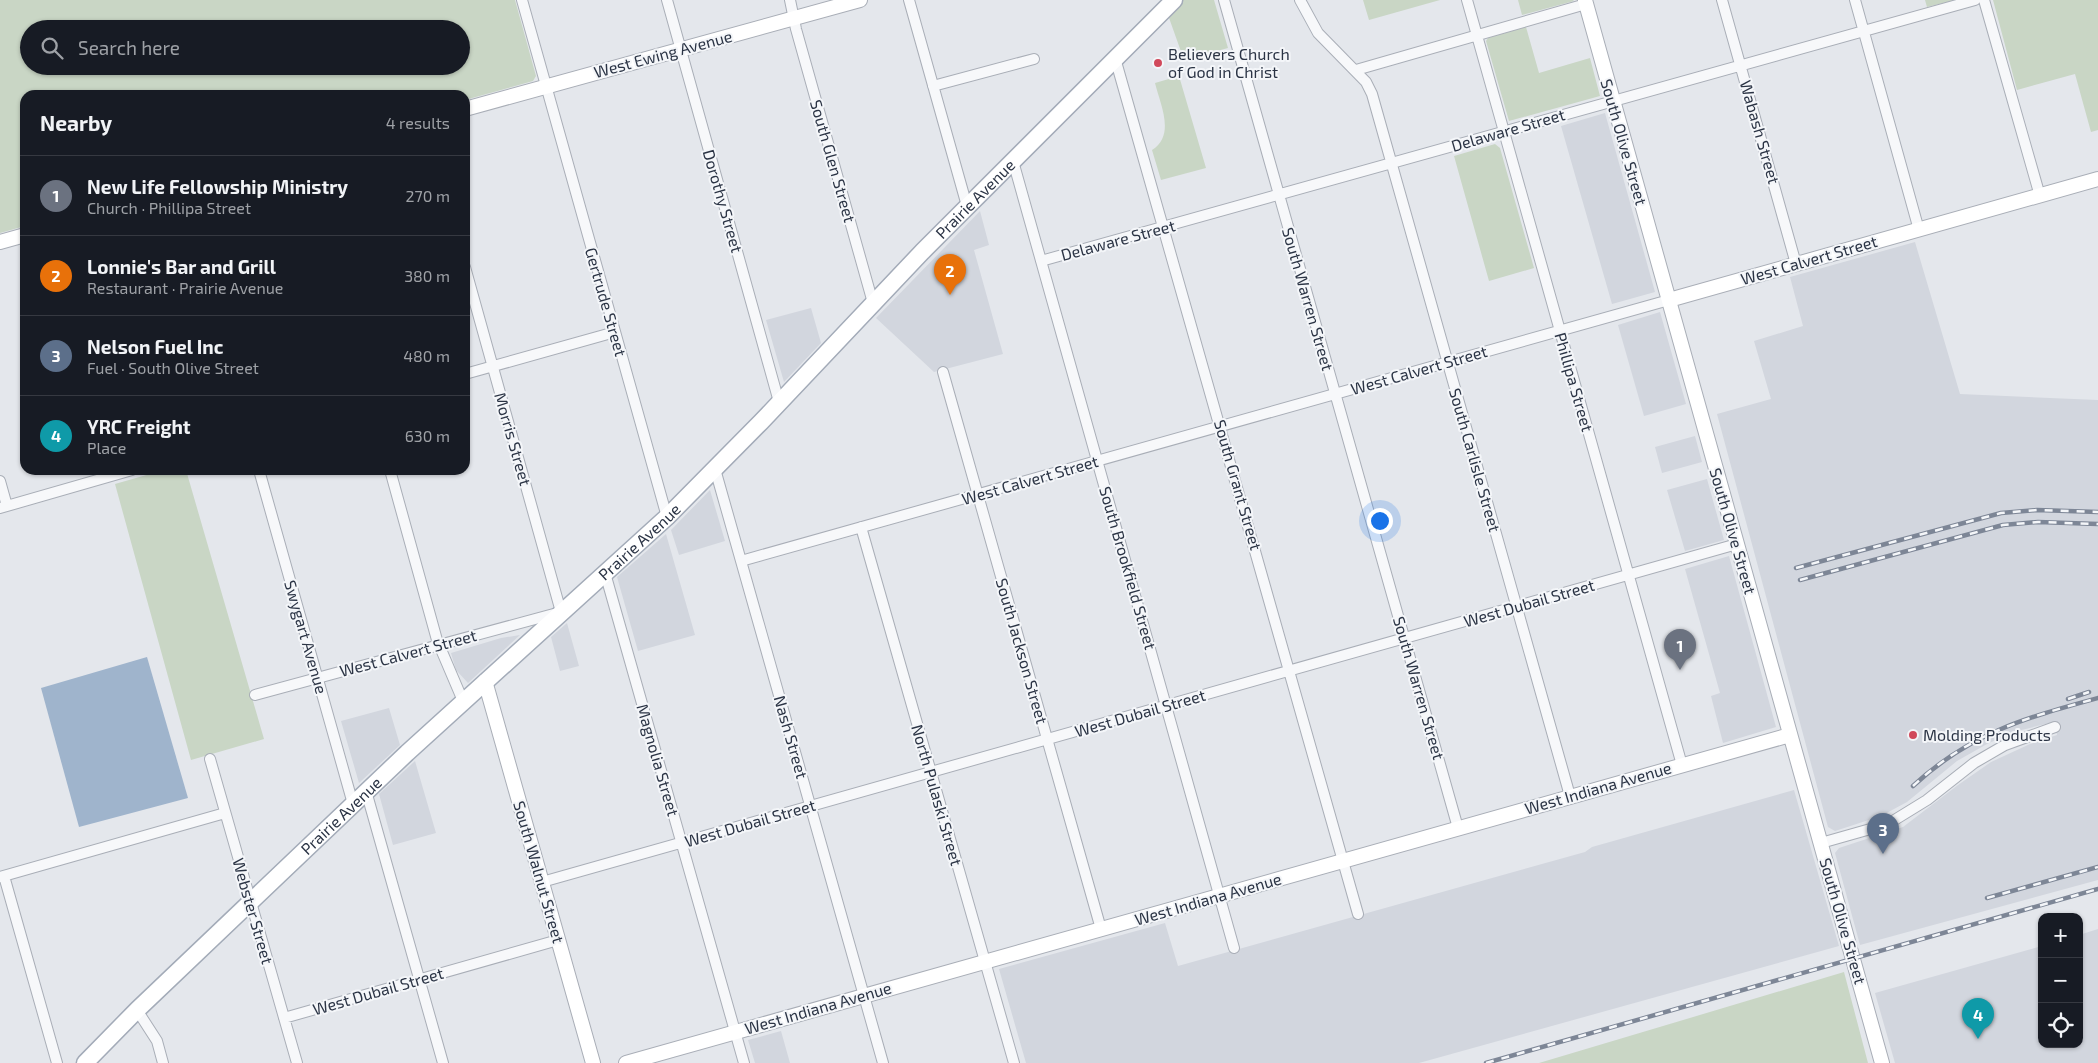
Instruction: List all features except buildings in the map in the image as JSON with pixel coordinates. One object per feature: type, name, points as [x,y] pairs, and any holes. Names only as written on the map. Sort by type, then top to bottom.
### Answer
[{"type":"main road","name":"Prairie Avenue","points":[[85,1063],[137,1010],[366,791],[462,701],[667,516],[715,469],[967,206],[1174,0]]},
{"type":"street","name":"Gertrude Street","points":[[522,0],[667,516]]},
{"type":"street","name":"Dorothy Street","points":[[667,0],[779,402]]},
{"type":"street","name":"South Glen Street","points":[[790,0],[873,303]]},
{"type":"street","name":"West Ewing Avenue","points":[[470,108],[860,0]]},
{"type":"street","points":[[909,0],[967,206]]},
{"type":"street","name":"South Warren Street","points":[[1224,0],[1458,828]]},
{"type":"street","name":"South Carlisle Street","points":[[1300,0],[1318,33],[1356,70],[1366,82],[1372,94],[1570,796]]},
{"type":"street","name":"Phillipa Street","points":[[1467,0],[1682,764]]},
{"type":"street","name":"Wabash Street","points":[[1722,0],[1796,264]]},
{"type":"street","points":[[1855,0],[1919,230]]},
{"type":"street","name":"Delaware Street","points":[[1041,261],[1165,228],[1278,194],[1975,0]]},
{"type":"street","points":[[1984,0],[2040,196]]},
{"type":"street","points":[[1356,70],[1585,2]]},
{"type":"street","name":"South Olive Street","points":[[1585,2],[1882,1063]]},
{"type":"street","name":"South Grant Street","points":[[1115,58],[1165,228],[1358,914]]},
{"type":"street","points":[[933,86],[1034,59]]},
{"type":"street","name":"South Brookfield Street","points":[[1013,160],[1234,948]]},
{"type":"street","name":"West Calvert Street","points":[[741,561],[2098,179]]},
{"type":"street","points":[[0,242],[20,236]]},
{"type":"street","name":"Morris Street","points":[[470,285],[562,612]]},
{"type":"street","points":[[470,373],[614,332]]},
{"type":"street","name":"South Jackson Street","points":[[942,372],[1101,929]]},
{"type":"street","name":"Nash Street","points":[[715,469],[884,1063]]},
{"type":"street","points":[[0,481],[4,507],[114,475]]},
{"type":"street","name":"Swygart Avenue","points":[[260,475],[353,804]]},
{"type":"street","points":[[391,475],[439,644],[462,701]]},
{"type":"street","name":"North Pulaski Street","points":[[860,527],[1014,1063]]},
{"type":"street","name":"West Dubail Street","points":[[542,882],[1737,544]]},
{"type":"street","name":"Magnolia Street","points":[[605,573],[744,1063]]},
{"type":"street","name":"West Calvert Street","points":[[255,695],[562,612]]},
{"type":"street","name":"South Walnut Street","points":[[485,682],[593,1063]]},
{"type":"street","points":[[1821,843],[1888,824],[1927,800],[1974,763],[2005,744],[2055,727]]},
{"type":"street","name":"West Indiana Avenue","points":[[626,1063],[1790,735]]},
{"type":"street","name":"Webster Street","points":[[210,759],[297,1063]]},
{"type":"street","points":[[366,791],[443,1063]]},
{"type":"street","points":[[57,1063],[2,877],[225,813]]},
{"type":"street","name":"West Dubail Street","points":[[284,1018],[558,940]]},
{"type":"street","points":[[137,1010],[157,1041],[163,1063]]},
{"type":"shaded area","points":[[1605,113],[1655,292],[1612,304],[1561,126]]},
{"type":"shaded area","points":[[980,211],[989,245],[974,250],[1003,354],[934,372],[876,318]]},
{"type":"shaded area","points":[[1915,242],[1960,394],[2098,400],[2098,880],[1860,945],[1835,853],[1839,848],[1903,827],[1991,762],[2030,744],[2057,735],[2054,722],[2013,732],[1987,744],[1957,761],[1907,802],[1881,816],[1835,831],[1828,827],[1717,414],[1771,399],[1754,341],[1803,326],[1790,277]]},
{"type":"shaded area","points":[[811,308],[821,343],[784,382],[766,320]]},
{"type":"shaded area","points":[[1660,312],[1686,404],[1644,416],[1618,325]]},
{"type":"shaded area","points":[[1695,436],[1702,462],[1662,473],[1655,447]]},
{"type":"shaded area","points":[[1707,479],[1724,540],[1685,551],[1667,490]]},
{"type":"shaded area","points":[[710,490],[725,541],[679,555],[671,530]]},
{"type":"shaded area","points":[[666,534],[695,635],[638,651],[617,577]]},
{"type":"shaded area","points":[[1729,556],[1776,727],[1723,743],[1711,696],[1720,693],[1685,569]]},
{"type":"shaded area","points":[[567,623],[579,666],[560,671],[551,637]]},
{"type":"shaded area","points":[[520,635],[468,683],[456,670],[451,653],[501,638]]},
{"type":"shaded area","points":[[389,708],[400,745],[359,783],[341,721]]},
{"type":"shaded area","points":[[415,761],[436,833],[393,845],[379,794]]},
{"type":"shaded area","points":[[1794,790],[1839,946],[1419,1063],[1026,1063],[999,969],[1165,923],[1178,966],[1585,852],[1592,847]]},
{"type":"shaded area","points":[[2098,929],[2098,1063],[1895,1063],[1875,993],[2038,947],[2038,1048],[2083,1048],[2083,934]]},
{"type":"shaded area","points":[[781,1031],[790,1063],[755,1063],[748,1040]]},
{"type":"green space","points":[[0,0],[515,0],[536,76],[533,81],[470,99],[470,90],[20,90],[20,227],[0,233]]},
{"type":"green space","points":[[1182,0],[1214,0],[1228,48],[1184,60],[1168,15]]},
{"type":"green space","points":[[1363,0],[1440,0],[1369,20]]},
{"type":"green space","points":[[1518,0],[1573,0],[1574,1],[1522,15]]},
{"type":"green space","points":[[1925,0],[1955,0],[1927,7]]},
{"type":"green space","points":[[1993,0],[2098,0],[2098,130],[2091,132],[2075,74],[2017,90]]},
{"type":"green space","points":[[1526,27],[1539,73],[1590,58],[1600,96],[1509,121],[1486,41],[1488,38]]},
{"type":"green space","points":[[1179,76],[1206,168],[1161,180],[1152,150],[1159,144],[1165,128],[1163,109],[1155,83]]},
{"type":"green space","points":[[1495,144],[1500,148],[1534,268],[1489,281],[1454,156]]},
{"type":"green space","points":[[146,475],[187,475],[264,739],[191,760],[115,484]]},
{"type":"green space","points":[[1844,972],[1868,1063],[1539,1063]]},
{"type":"water","points":[[147,657],[188,798],[79,827],[41,688]]},
{"type":"railway","points":[[1796,568],[2001,513],[2037,510],[2098,512]]},
{"type":"railway","points":[[1800,580],[2003,525],[2038,522],[2098,524]]},
{"type":"railway","points":[[2068,699],[2089,692]]},
{"type":"railway","points":[[1913,786],[1934,768],[1977,740],[2022,721],[2098,698]]},
{"type":"railway","points":[[1987,898],[2098,867]]},
{"type":"railway","points":[[1486,1063],[2098,889]]},
{"type":"place","name":"Believers Church of God in Christ","points":[[1158,63]]},
{"type":"place","name":"Lonnie's Bar and Grill","points":[[950,295]]},
{"type":"place","name":"New Life Fellowship Ministry","points":[[1680,670]]},
{"type":"place","name":"Molding Products","points":[[1913,735]]},
{"type":"place","name":"Nelson Fuel Inc","points":[[1883,854]]},
{"type":"place","name":"YRC Freight","points":[[1978,1039]]}]
